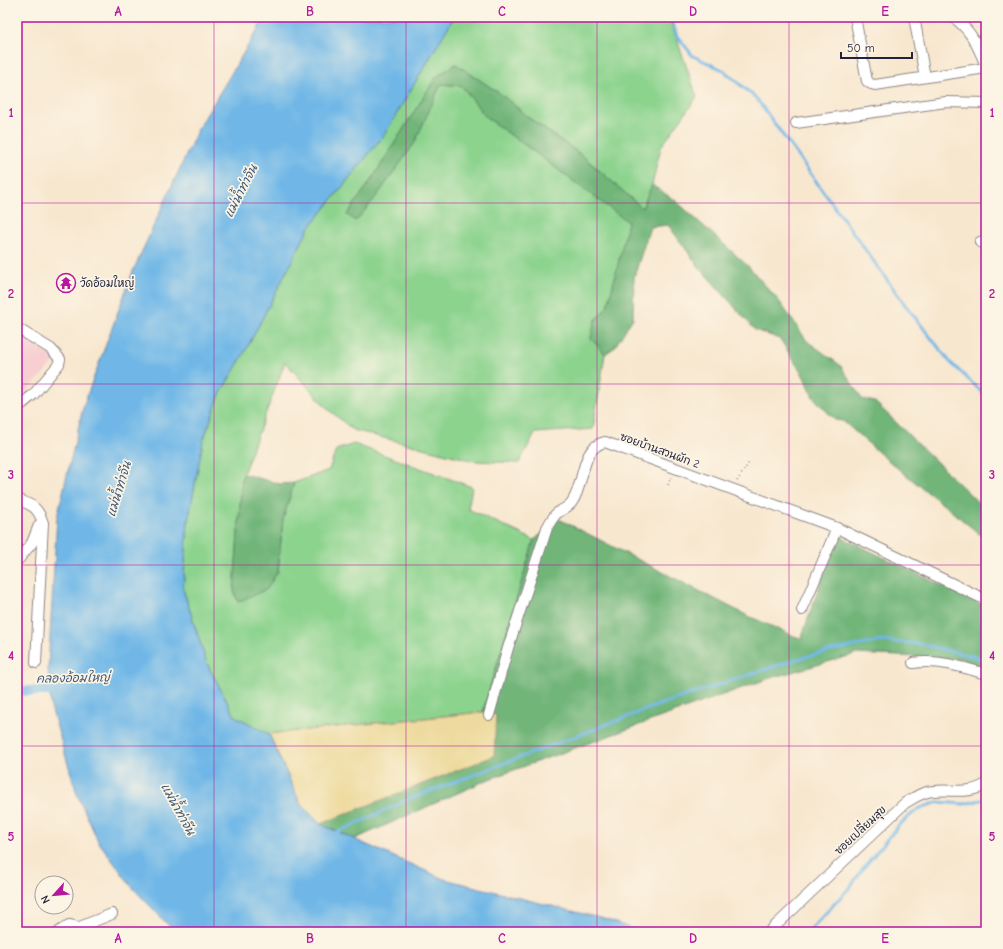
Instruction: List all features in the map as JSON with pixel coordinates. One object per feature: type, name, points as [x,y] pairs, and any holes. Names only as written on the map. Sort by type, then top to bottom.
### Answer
[{"type":"street","points":[[855,17],[868,81],[875,85],[986,67],[978,45],[970,32],[953,17]]},
{"type":"street","points":[[914,17],[924,76]]},
{"type":"street","points":[[796,123],[946,102],[986,103]]},
{"type":"street","points":[[17,328],[51,349],[60,359],[59,364],[34,394],[17,408]]},
{"type":"street","name":"ซอยบ้านสวนผัก 2","points":[[488,715],[547,528],[556,515],[572,502],[586,460],[591,450],[597,444],[605,442],[837,528],[986,600]]},
{"type":"street","points":[[17,499],[32,505],[38,511],[43,523],[36,663]]},
{"type":"street","points":[[19,557],[32,543],[36,536],[41,517]]},
{"type":"street","points":[[802,610],[837,528]]},
{"type":"street","points":[[913,663],[929,661],[986,674]]},
{"type":"street","name":"ซอยเปลี่ยมสุข","points":[[769,932],[905,804],[917,796],[932,791],[966,791],[978,789],[986,784]]},
{"type":"street","points":[[59,932],[69,925],[74,926],[78,930],[112,914]]},
{"type":"path","points":[[731,489],[750,461]]},
{"type":"shaded area","points":[[17,333],[56,360],[17,401]]},
{"type":"green space","points":[[454,17],[669,17],[697,97],[661,147],[652,185],[642,208],[584,157],[533,121],[502,95],[456,64],[436,77],[374,176],[347,215],[376,197],[414,143],[441,84],[462,86],[486,117],[629,222],[608,306],[595,321],[591,338],[605,354],[593,429],[535,433],[519,463],[474,461],[353,430],[327,408],[285,362],[242,477],[234,591],[238,602],[278,571],[283,519],[294,483],[329,470],[336,450],[354,444],[472,487],[468,509],[534,540],[483,712],[269,734],[235,716],[207,664],[183,589],[188,521],[203,441],[220,394],[246,350],[309,228],[384,135]]},
{"type":"green space","points":[[456,64],[502,95],[533,121],[584,157],[642,208],[652,185],[676,201],[749,267],[779,301],[807,341],[840,365],[862,399],[875,402],[986,510],[986,539],[885,458],[843,421],[835,420],[813,397],[803,375],[780,339],[755,330],[699,267],[668,225],[650,227],[634,277],[633,318],[614,348],[605,354],[591,338],[595,321],[608,306],[628,222],[486,117],[462,86],[441,84],[414,144],[376,197],[356,221],[347,215],[374,176],[436,77]]},
{"type":"green space","points":[[244,474],[280,484],[294,483],[283,519],[278,571],[267,589],[238,602],[234,591],[242,477]]},
{"type":"green space","points":[[559,519],[746,615],[801,639],[837,535],[986,607],[986,674],[963,659],[856,654],[767,679],[489,779],[355,839],[320,824],[494,756],[496,715],[483,712],[534,540]]},
{"type":"sand","points":[[483,712],[496,715],[494,756],[320,824],[300,803],[269,734]]},
{"type":"water","name":"แม่น้ำท่าจีน","points":[[265,17],[454,17],[384,135],[309,228],[246,350],[220,394],[203,441],[188,521],[183,589],[207,664],[235,716],[269,734],[300,803],[320,824],[444,879],[604,919],[642,932],[175,932],[132,887],[98,841],[77,794],[51,707],[48,669],[57,517],[84,404],[133,271],[198,129]]},
{"type":"waterway","points":[[671,17],[677,36],[693,56],[723,70],[756,98],[903,302],[950,362],[986,396]]},
{"type":"waterway","points":[[336,833],[407,800],[661,704],[797,659],[881,641],[921,644],[980,658],[986,661]]},
{"type":"waterway","name":"คลองอ้อมใหญ่","points":[[17,691],[62,691]]},
{"type":"waterway","points":[[808,932],[851,886],[864,867],[900,824],[918,809],[938,802],[964,804],[986,799]]},
{"type":"place","name":"วัดอ้อมใหญ่","points":[[66,283]]}]
